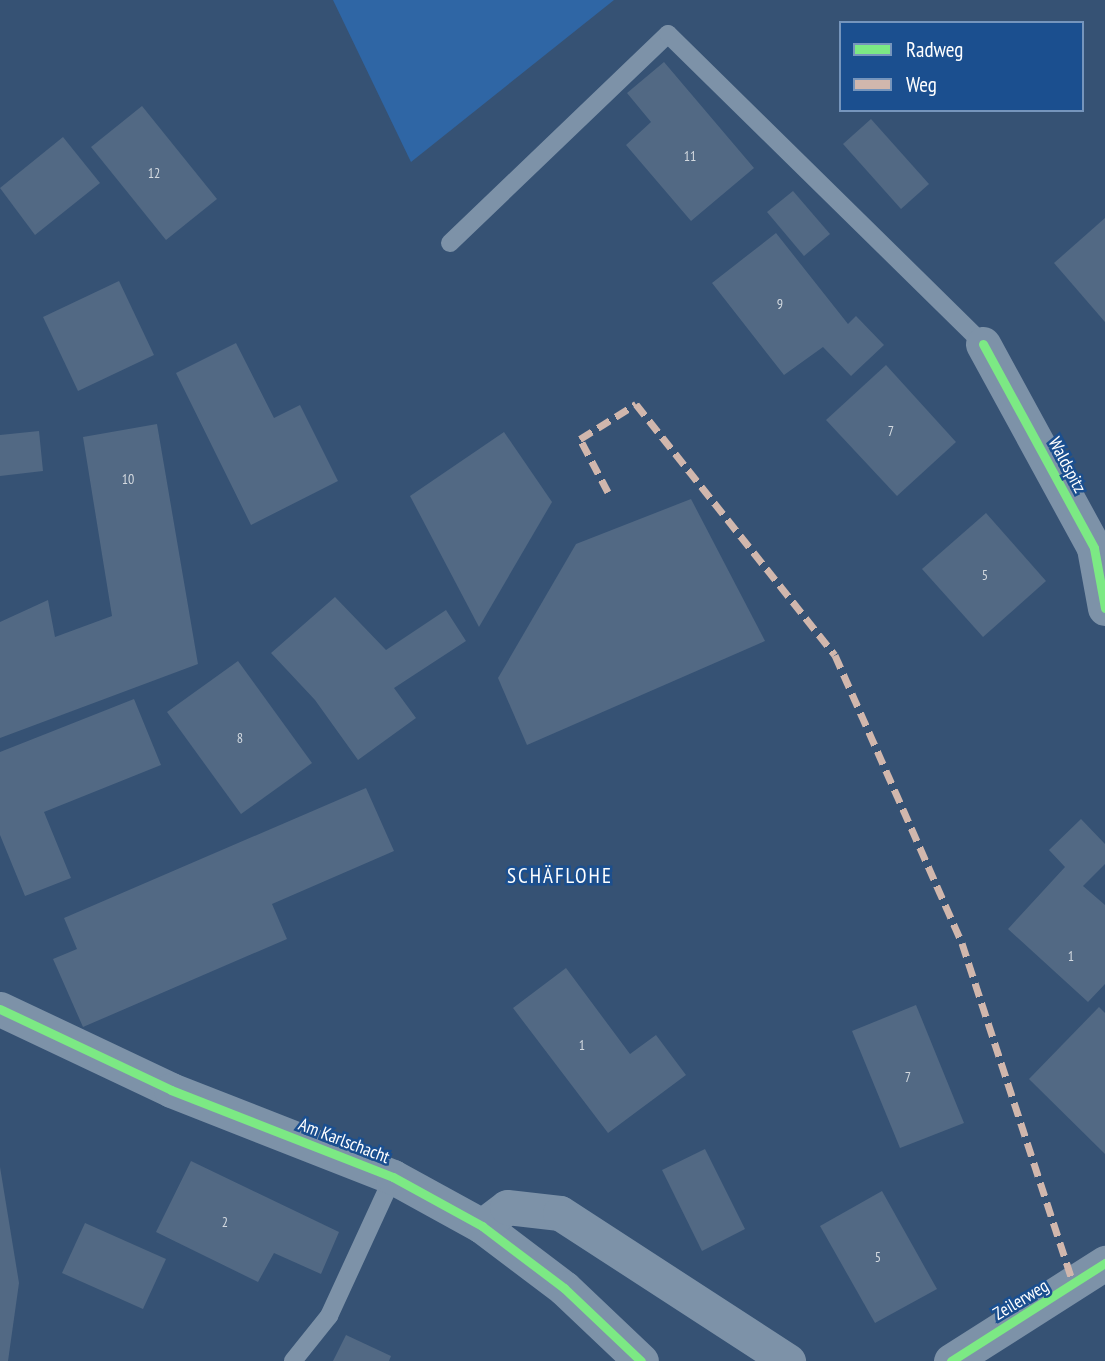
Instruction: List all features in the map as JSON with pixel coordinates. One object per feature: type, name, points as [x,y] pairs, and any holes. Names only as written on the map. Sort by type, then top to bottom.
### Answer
[{"type":"street","name":"Waldspitz","points":[[983,344],[1094,548],[1105,608]]},
{"type":"street","name":"Am Karlschacht","points":[[0,1009],[171,1090],[393,1177],[482,1226],[564,1288],[640,1361]]},
{"type":"street","points":[[482,1226],[507,1207],[560,1213],[788,1361]]},
{"type":"street","name":"Zeilerweg","points":[[951,1361],[1105,1263]]},
{"type":"lane","points":[[450,243],[668,34],[983,344]]},
{"type":"lane","points":[[293,1361],[329,1316],[393,1177]]},
{"type":"shaded area","points":[[333,0],[614,0],[411,162]]},
{"type":"building","points":[[664,62],[754,168],[691,221],[626,145],[651,122],[627,93]]},
{"type":"building","points":[[142,106],[217,199],[166,240],[91,147]]},
{"type":"building","points":[[871,119],[929,184],[901,209],[843,144]]},
{"type":"building","points":[[63,137],[100,183],[35,235],[0,188]]},
{"type":"building","points":[[793,191],[830,234],[804,256],[767,212]]},
{"type":"building","points":[[1105,218],[1105,322],[1054,263]]},
{"type":"building","points":[[776,233],[848,324],[856,316],[884,345],[851,376],[823,347],[784,375],[712,283]]},
{"type":"building","points":[[119,281],[154,355],[78,391],[43,317]]},
{"type":"building","points":[[236,343],[274,418],[300,405],[338,481],[251,525],[176,373]]},
{"type":"building","points":[[886,365],[956,442],[897,496],[826,420]]},
{"type":"building","points":[[157,424],[198,664],[0,738],[0,622],[48,600],[55,637],[112,616],[83,437]]},
{"type":"building","points":[[39,431],[43,471],[0,476],[0,435]]},
{"type":"building","points":[[504,432],[552,502],[479,627],[410,496]]},
{"type":"building","points":[[691,499],[765,641],[527,745],[498,678],[576,544]]},
{"type":"building","points":[[986,513],[1046,581],[983,637],[922,569]]},
{"type":"building","points":[[335,597],[386,650],[446,610],[466,641],[394,688],[416,718],[358,760],[315,700],[271,653]]},
{"type":"building","points":[[238,661],[312,763],[241,814],[167,712]]},
{"type":"building","points":[[134,699],[161,765],[44,812],[71,878],[25,896],[0,835],[0,752]]},
{"type":"building","points":[[366,788],[394,851],[272,904],[287,939],[83,1027],[53,959],[77,949],[64,918]]},
{"type":"building","points":[[1081,819],[1105,844],[1105,864],[1083,886],[1105,905],[1105,984],[1088,1002],[1008,929],[1065,867],[1049,850]]},
{"type":"building","points":[[566,968],[630,1054],[656,1035],[686,1075],[608,1133],[513,1008]]},
{"type":"building","points":[[916,1005],[964,1123],[900,1148],[852,1031]]},
{"type":"building","points":[[1099,1007],[1105,1013],[1105,1154],[1029,1079]]},
{"type":"building","points":[[705,1149],[745,1229],[702,1251],[662,1170]]},
{"type":"building","points":[[191,1161],[339,1232],[321,1274],[274,1253],[258,1282],[156,1232]]},
{"type":"building","points":[[0,1167],[19,1283],[8,1361],[0,1361]]},
{"type":"building","points":[[882,1191],[937,1289],[875,1323],[820,1226]]},
{"type":"building","points":[[85,1223],[166,1259],[143,1309],[62,1273]]},
{"type":"building","points":[[346,1335],[391,1356],[389,1361],[333,1361]]},
{"type":"marked path","points":[[608,492],[580,439],[636,404],[835,655],[962,943],[1074,1286]]},
{"type":"cycle path","points":[[983,344],[1094,548],[1105,608]]},
{"type":"cycle path","points":[[0,1009],[171,1090],[393,1177],[482,1226],[564,1288],[641,1361]]},
{"type":"cycle path","points":[[951,1361],[1105,1263]]},
{"type":"district","name":"SCHÄFLOHE","points":[[560,876]]}]
